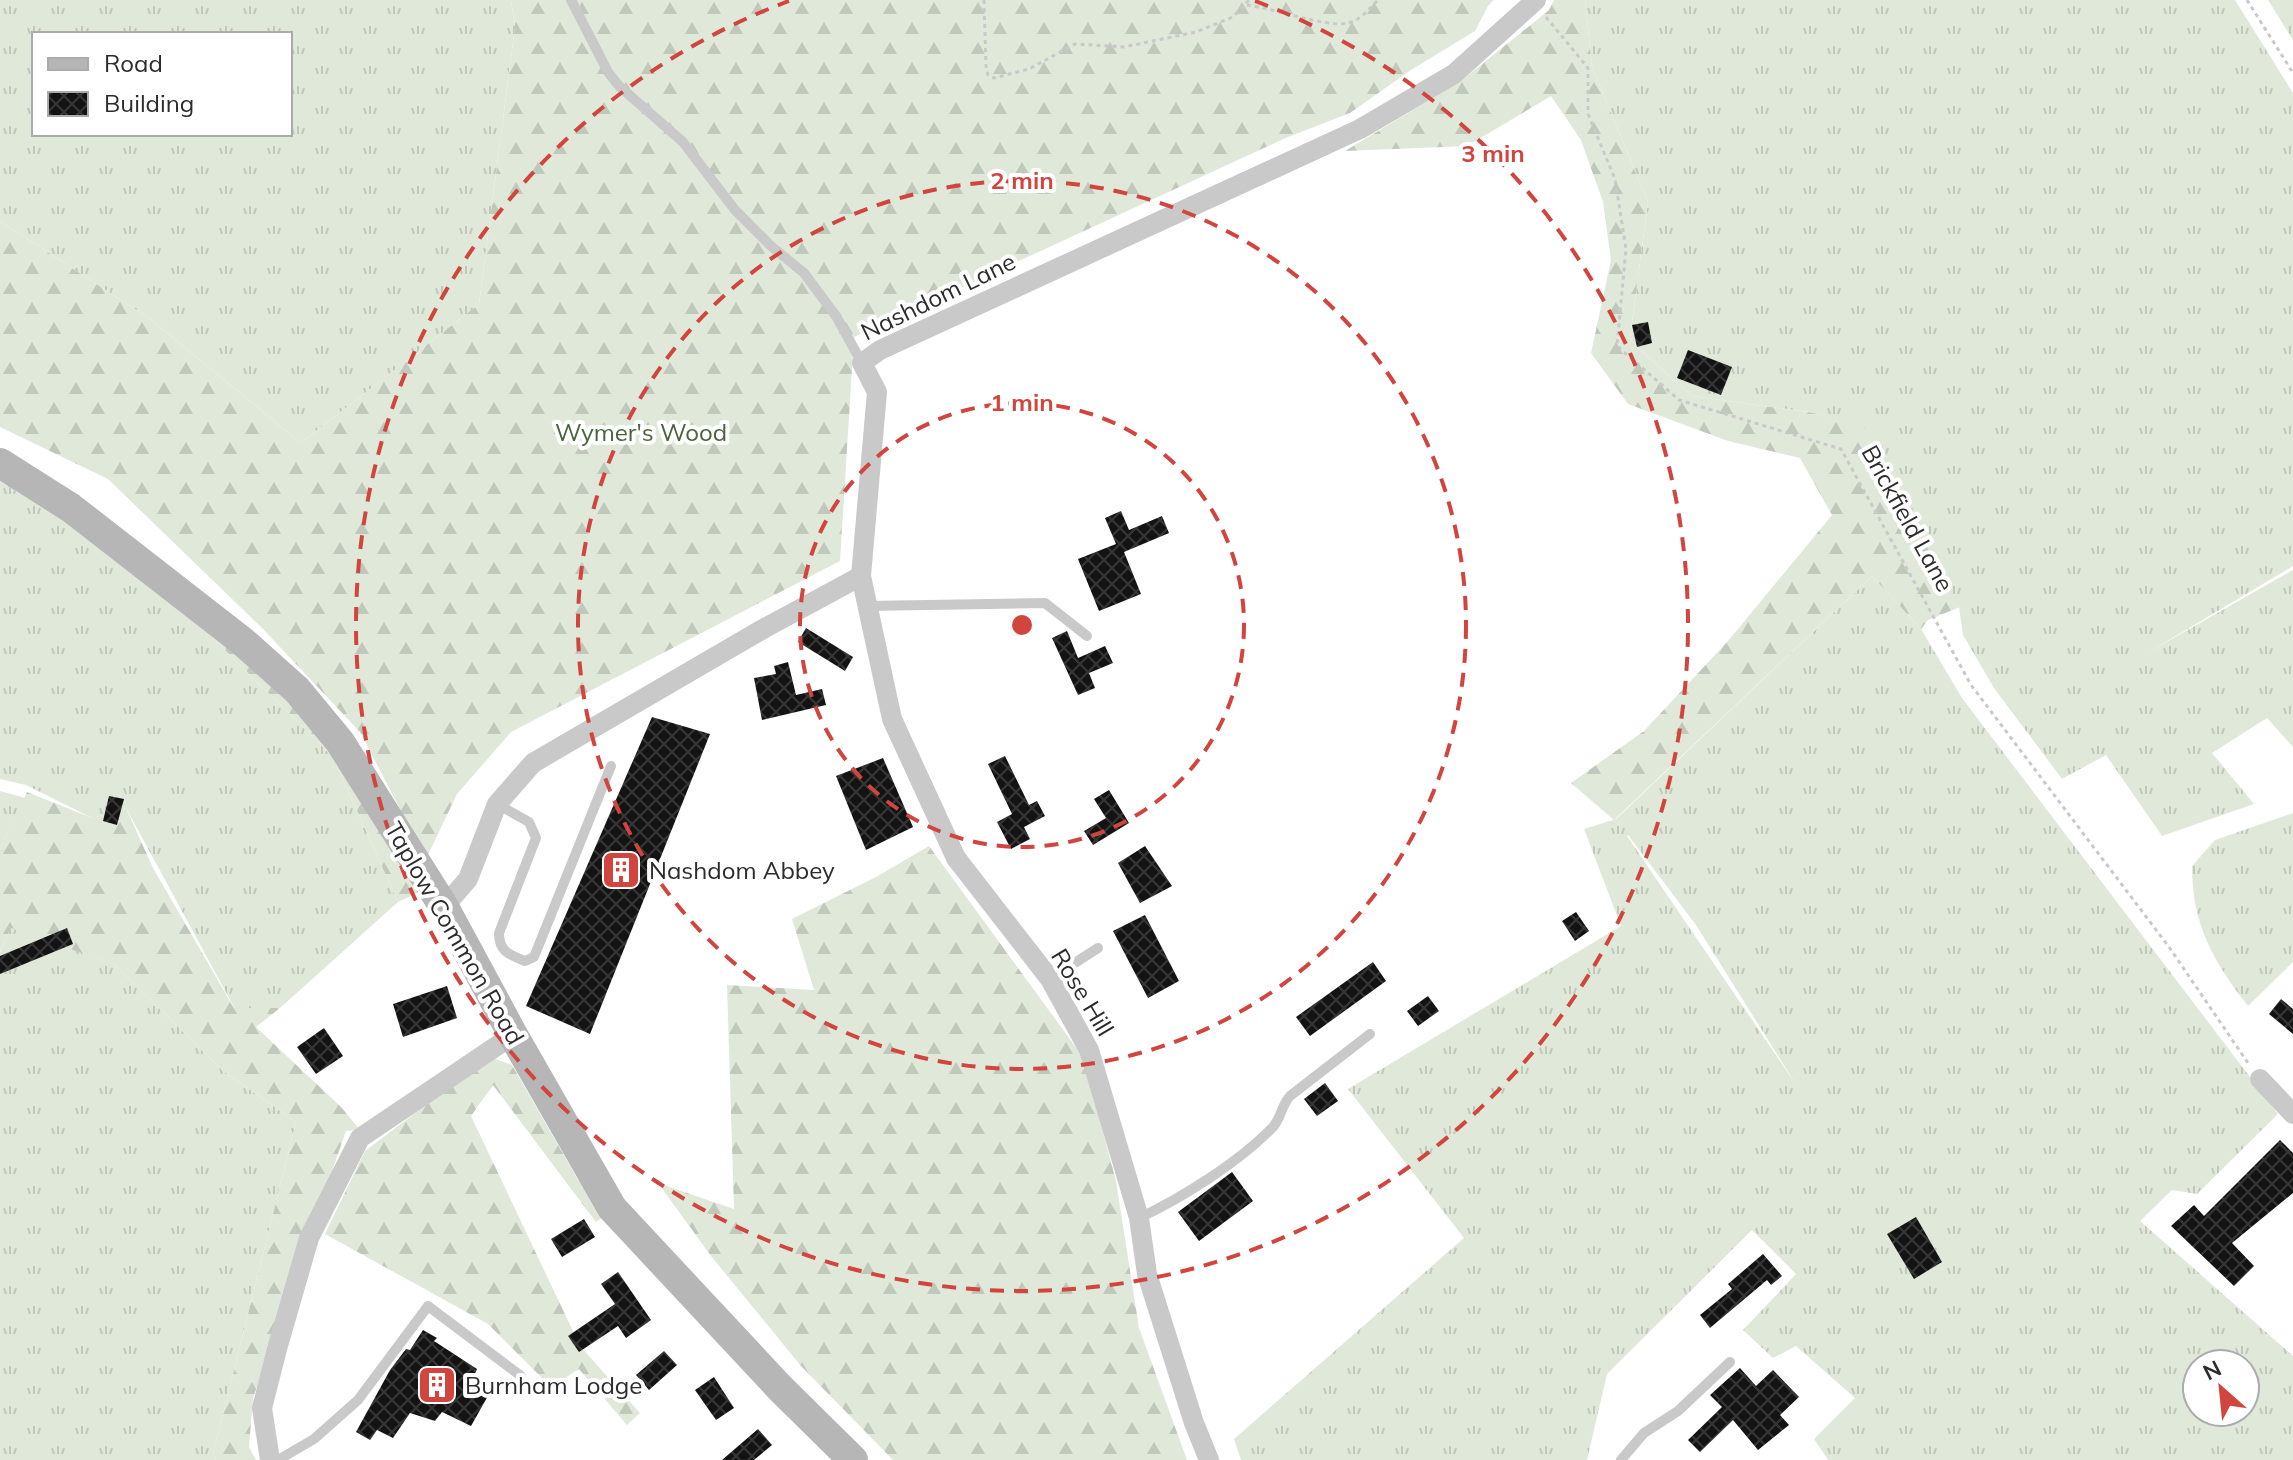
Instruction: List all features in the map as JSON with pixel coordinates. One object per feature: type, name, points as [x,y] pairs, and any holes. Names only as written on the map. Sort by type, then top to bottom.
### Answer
[{"type":"street","name":"Nashdom Lane","points":[[861,576],[877,392],[862,363],[894,343],[1360,129],[1454,74],[1535,1]]},
{"type":"street","name":"Taplow Common Road","points":[[0,463],[71,508],[242,641],[297,690],[340,742],[444,907],[612,1208],[780,1388],[853,1460]]},
{"type":"street","points":[[444,907],[468,879],[497,804],[533,763],[763,629],[861,576]]},
{"type":"street","name":"Rose Hill","points":[[861,576],[892,719],[956,858],[1050,979],[1089,1050],[1139,1218],[1147,1274],[1194,1423],[1209,1460]]},
{"type":"street","points":[[270,1460],[262,1408],[277,1349],[309,1238],[360,1138],[513,1035]]},
{"type":"street","points":[[2260,1079],[2293,1114]]},
{"type":"lane","points":[[571,0],[619,86],[683,142],[735,210],[804,273],[836,316],[862,363]]},
{"type":"lane","points":[[867,606],[1045,603],[1087,636]]},
{"type":"lane","points":[[497,804],[529,822],[536,838],[499,933],[499,944],[506,954],[525,961],[534,957],[611,766]]},
{"type":"lane","points":[[1050,979],[1098,948]]},
{"type":"lane","points":[[1139,1218],[1181,1196],[1245,1151],[1278,1122],[1283,1104],[1290,1096],[1370,1034]]},
{"type":"lane","points":[[278,1460],[314,1439],[358,1400],[428,1306],[521,1376]]},
{"type":"lane","points":[[1621,1460],[1644,1433],[1678,1411],[1730,1362]]},
{"type":"path","points":[[984,0],[986,66],[988,75],[994,78],[1029,69],[1075,44],[1124,47],[1196,32],[1233,17],[1248,2],[1345,24],[1359,19],[1378,0]]},
{"type":"path","points":[[2247,0],[2293,73]]},
{"type":"path","name":"Brickfield Lane","points":[[1535,1],[1588,68],[1588,114],[1615,179],[1626,249],[1617,346],[1679,400],[1841,449],[1971,685],[2169,947],[2260,1079]]},
{"type":"green space","points":[[0,0],[511,0],[515,27],[479,304],[301,443],[150,319],[0,221]]},
{"type":"green space","name":"Wymer's Wood","points":[[511,0],[1494,0],[1475,31],[1411,70],[1350,113],[1288,137],[854,337],[840,561],[511,732],[457,794],[426,859],[360,732],[263,629],[108,479],[0,427],[0,221],[150,319],[301,443],[479,304],[515,27]]},
{"type":"green space","points":[[1554,0],[1585,0],[1592,67],[1648,202],[1630,338],[1692,396],[1808,412],[1862,424],[1960,607],[1928,620],[1921,629],[1872,576],[1614,820],[1571,783],[1644,731],[1728,641],[1832,515],[1800,458],[1728,441],[1628,404],[1591,353],[1611,260],[1603,202],[1581,140],[1551,96],[1467,146],[1345,151],[1461,81],[1549,10]]},
{"type":"green space","points":[[1585,0],[2235,0],[2293,93],[2293,566],[2149,652],[2293,570],[2293,747],[2267,718],[2212,753],[2254,804],[2162,836],[2106,755],[2062,779],[1994,688],[1963,635],[1959,607],[1862,425],[1808,412],[1692,396],[1637,347],[1630,338],[1648,202],[1592,67]]},
{"type":"green space","points":[[2268,0],[2293,0],[2293,40]]},
{"type":"green space","points":[[0,470],[89,528],[259,672],[332,747],[417,893],[398,902],[333,757],[210,635],[97,537],[0,482]]},
{"type":"green space","points":[[0,482],[96,537],[210,635],[333,757],[398,902],[280,1008],[235,1009],[126,808],[92,818],[26,785],[0,779]]},
{"type":"green space","points":[[1872,576],[1921,629],[1962,698],[2278,1114],[2197,1194],[2172,1190],[2140,1221],[2293,1356],[2293,1460],[1828,1460],[1814,1439],[1855,1398],[1796,1346],[1773,1358],[1743,1330],[1796,1274],[1752,1230],[1607,1374],[1587,1460],[1241,1460],[1234,1439],[1464,1238],[1348,1089],[1621,926],[1584,829],[1616,819]],"holes":[[[1628,835],[1696,925],[1795,1083]]]},
{"type":"green space","points":[[0,791],[25,798],[0,849]]},
{"type":"green space","points":[[27,792],[92,818],[126,808],[153,868],[234,1008],[280,1008],[256,1027],[341,1107],[360,1130],[346,1131],[253,1398],[249,1447],[256,1460],[216,1460],[213,1454],[296,1122],[222,1070],[115,965],[11,928],[0,951],[0,849]]},
{"type":"green space","points":[[2293,813],[2293,962],[2248,1006],[2224,973],[2200,924],[2192,866],[2215,840]]},
{"type":"green space","points":[[929,846],[1083,1057],[1116,1181],[1139,1328],[1187,1460],[893,1460],[801,1366],[711,1256],[658,1183],[734,1209],[727,985],[814,990],[792,919],[876,877]]},
{"type":"green space","points":[[11,927],[115,965],[222,1070],[296,1122],[213,1454],[216,1460],[0,1460],[0,952]]},
{"type":"green space","points":[[495,1059],[512,1065],[577,1178],[606,1215],[596,1222],[493,1085],[471,1116],[580,1346],[640,1413],[627,1425],[579,1369],[551,1387],[488,1324],[325,1234],[365,1151],[479,1065]]},
{"type":"building","points":[[1648,322],[1652,343],[1637,347],[1632,325]]},
{"type":"building","points":[[1688,350],[1732,367],[1721,395],[1677,378]]},
{"type":"building","points":[[1121,511],[1129,530],[1162,516],[1169,533],[1124,552],[1141,594],[1099,611],[1078,559],[1116,544],[1105,518]]},
{"type":"building","points":[[806,628],[853,657],[845,671],[798,642]]},
{"type":"building","points":[[1067,631],[1078,658],[1105,646],[1113,663],[1089,673],[1095,688],[1078,695],[1052,638]]},
{"type":"building","points":[[788,662],[796,695],[822,689],[826,705],[762,720],[754,678],[776,674],[774,666]]},
{"type":"building","name":"Nashdom Abbey","points":[[652,717],[710,734],[590,1034],[526,1006]]},
{"type":"building","points":[[1005,756],[1029,805],[1037,801],[1045,816],[1024,827],[1030,839],[1011,849],[997,822],[1012,814],[988,764]]},
{"type":"building","points":[[883,758],[913,827],[866,850],[836,776]]},
{"type":"building","points":[[1109,790],[1129,823],[1093,845],[1084,831],[1106,818],[1094,799]]},
{"type":"building","points":[[109,796],[124,799],[117,825],[103,821]]},
{"type":"building","points":[[1145,846],[1172,886],[1140,903],[1118,863]]},
{"type":"building","points":[[1576,912],[1589,931],[1575,941],[1562,921]]},
{"type":"building","points":[[1145,915],[1179,981],[1148,998],[1113,931]]},
{"type":"building","points":[[67,928],[73,944],[0,974],[0,956]]},
{"type":"building","points":[[1373,962],[1386,981],[1310,1036],[1296,1017]]},
{"type":"building","points":[[447,986],[457,1018],[403,1037],[393,1004]]},
{"type":"building","points":[[1428,996],[1439,1011],[1418,1026],[1407,1011]]},
{"type":"building","points":[[2281,999],[2293,1009],[2293,1034],[2269,1014]]},
{"type":"building","points":[[324,1028],[343,1056],[316,1074],[297,1047]]},
{"type":"building","points":[[1325,1083],[1338,1101],[1317,1116],[1304,1099]]},
{"type":"building","points":[[2280,1140],[2293,1153],[2293,1193],[2232,1243],[2254,1266],[2234,1286],[2171,1226],[2194,1205],[2204,1216]]},
{"type":"building","points":[[1232,1172],[1253,1201],[1199,1241],[1178,1212]]},
{"type":"building","points":[[1916,1217],[1942,1262],[1914,1279],[1887,1234]]},
{"type":"building","points":[[584,1219],[595,1237],[562,1257],[551,1239]]},
{"type":"building","points":[[1763,1254],[1782,1276],[1771,1285],[1767,1280],[1710,1328],[1700,1315],[1732,1289],[1728,1284]]},
{"type":"building","points":[[618,1272],[651,1320],[626,1338],[618,1326],[579,1352],[568,1336],[615,1304],[601,1284]]},
{"type":"building","name":"Burnham Lodge","points":[[423,1330],[437,1338],[434,1341],[477,1369],[474,1376],[493,1387],[471,1426],[442,1412],[435,1421],[410,1413],[393,1438],[377,1430],[370,1440],[356,1432],[390,1370],[406,1349],[410,1350]]},
{"type":"building","points":[[664,1351],[677,1365],[649,1390],[636,1375]]},
{"type":"building","points":[[1740,1368],[1756,1386],[1773,1370],[1799,1397],[1780,1415],[1789,1425],[1758,1450],[1733,1420],[1700,1452],[1688,1440],[1722,1407],[1710,1395]]},
{"type":"building","points":[[714,1377],[734,1408],[716,1420],[695,1390]]},
{"type":"building","points":[[758,1429],[772,1445],[754,1460],[722,1460]]},
{"type":"place","name":"Nashdom Abbey","points":[[621,870]]},
{"type":"place","name":"Burnham Lodge","points":[[437,1385]]}]
